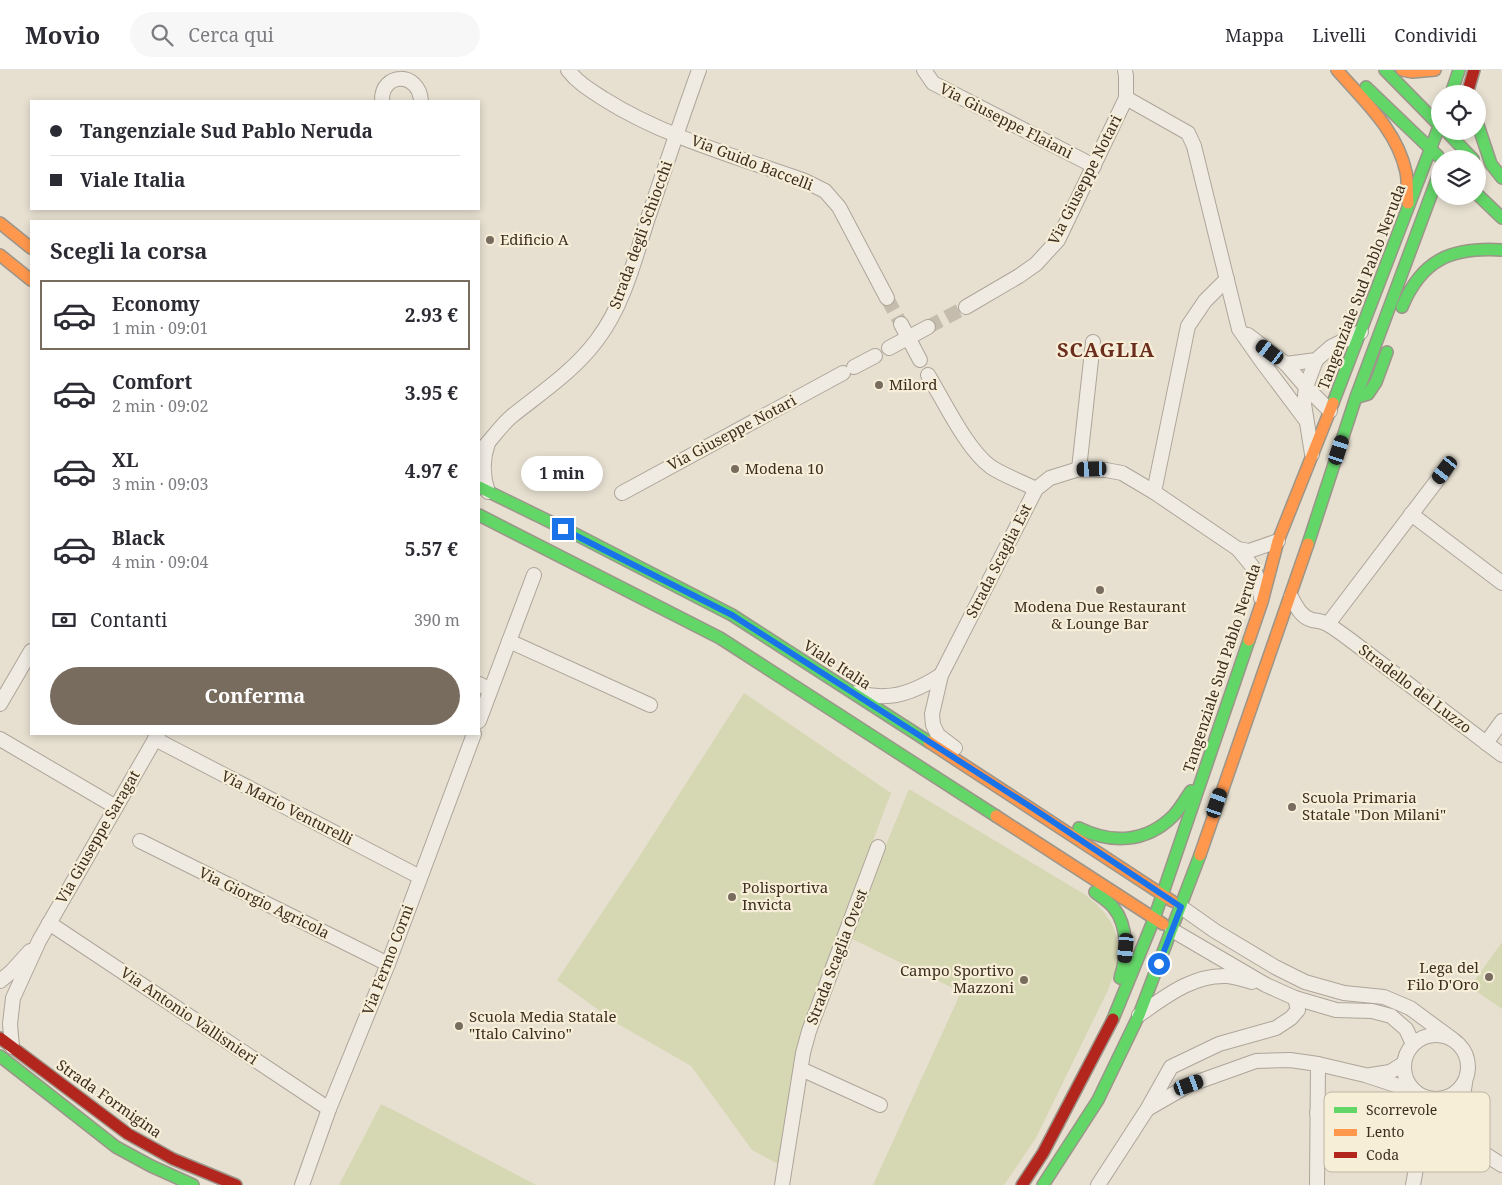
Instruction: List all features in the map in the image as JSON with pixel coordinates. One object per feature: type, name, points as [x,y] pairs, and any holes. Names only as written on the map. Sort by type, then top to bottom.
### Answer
[{"type":"main road","points":[[1337,70],[1375,113],[1396,141],[1406,172],[1408,210]]},
{"type":"main road","points":[[1349,70],[1431,149]]},
{"type":"main road","points":[[1385,70],[1431,115]]},
{"type":"main road","points":[[1402,70],[1412,72],[1435,70]]},
{"type":"main road","points":[[1454,85],[1459,70]]},
{"type":"main road","points":[[1470,85],[1475,70]]},
{"type":"main road","points":[[1474,85],[1475,70]]},
{"type":"main road","name":"Tangenziale Sud Pablo Neruda","points":[[1022,1185],[1043,1153],[1112,1021],[1154,919],[1262,602],[1278,541],[1431,149],[1437,140]]},
{"type":"main road","points":[[1455,140],[1465,150]]},
{"type":"main road","points":[[1483,140],[1491,164],[1502,178]]},
{"type":"main road","points":[[1486,171],[1502,188]]},
{"type":"main road","name":"Tangenziale Sud Pablo Neruda","points":[[1043,1185],[1098,1100],[1139,1015],[1181,907],[1291,597],[1356,397],[1431,194]]},
{"type":"main road","points":[[1486,203],[1502,218]]},
{"type":"main road","points":[[0,223],[30,247]]},
{"type":"main road","points":[[1398,319],[1406,294],[1414,282],[1433,263],[1464,251],[1502,250]]},
{"type":"main road","points":[[0,255],[30,279]]},
{"type":"main road","points":[[1356,397],[1368,394],[1376,382],[1389,345]]},
{"type":"main road","points":[[1304,554],[1307,516],[1336,428],[1330,410]]},
{"type":"main road","name":"Viale Italia","points":[[483,490],[577,535],[732,615],[1034,809],[1181,907]]},
{"type":"main road","points":[[480,516],[720,638],[1172,930]]},
{"type":"main road","points":[[1034,809],[1050,810],[1090,834],[1102,838],[1132,839],[1143,836],[1162,826],[1173,816],[1205,769]]},
{"type":"main road","points":[[984,809],[1028,849],[1093,891],[1113,907],[1123,928],[1126,948],[1124,966],[1116,989],[1112,1021]]},
{"type":"main road","name":"Strada Formigina","points":[[0,1038],[128,1134],[173,1159],[236,1185]]},
{"type":"main road","name":"Strada Formigina","points":[[0,1056],[65,1114],[150,1166],[193,1185]]},
{"type":"street","name":"Via Guido Baccelli","points":[[568,70],[583,86],[624,112],[676,134],[805,181],[825,191],[839,207],[887,298]]},
{"type":"street","name":"Strada degli Schiocchi","points":[[483,490],[484,448],[500,428],[556,383],[583,357],[608,324],[624,289],[699,70]]},
{"type":"street","name":"Via Giuseppe Flaiani","points":[[924,70],[933,83],[1094,166]]},
{"type":"street","name":"Via Giuseppe Notari","points":[[966,307],[1036,264],[1058,240],[1126,98],[1125,70]]},
{"type":"street","points":[[382,100],[383,90],[398,75],[417,86],[420,100]]},
{"type":"street","points":[[1126,98],[1188,133],[1194,146],[1239,329],[1305,419]]},
{"type":"street","points":[[1154,492],[1188,326],[1205,300],[1227,278]]},
{"type":"street","points":[[901,324],[920,360]]},
{"type":"street","points":[[889,348],[928,327]]},
{"type":"street","points":[[1239,329],[1286,364],[1330,410]]},
{"type":"street","points":[[1312,454],[1304,404],[1306,387],[1316,360],[1331,348],[1361,332]]},
{"type":"street","points":[[1079,469],[1093,342]]},
{"type":"street","name":"Via Giuseppe Notari","points":[[622,493],[875,356]]},
{"type":"street","points":[[1286,364],[1316,360]]},
{"type":"street","points":[[928,375],[979,457],[992,467],[1036,489]]},
{"type":"street","name":"Strada Scaglia Est","points":[[997,787],[987,770],[938,735],[933,725],[932,714],[941,675],[1036,489],[1050,478],[1079,469],[1106,470],[1122,474],[1154,492],[1238,549],[1252,566],[1259,581],[1262,602]]},
{"type":"street","points":[[1328,624],[1445,470]]},
{"type":"street","points":[[1411,514],[1502,583]]},
{"type":"street","points":[[1238,549],[1250,551],[1278,541]]},
{"type":"street","points":[[480,714],[485,687],[509,641],[534,575]]},
{"type":"street","name":"Stradello del Luzzo","points":[[1291,597],[1303,615],[1311,620],[1320,620],[1328,624],[1502,756]]},
{"type":"street","points":[[509,641],[650,706]]},
{"type":"street","points":[[0,704],[30,653]]},
{"type":"street","points":[[851,692],[884,696],[905,693],[924,686],[941,675]]},
{"type":"street","points":[[1486,743],[1502,721]]},
{"type":"street","name":"Via Fermo Corni","points":[[302,1185],[388,964],[474,735]]},
{"type":"street","name":"Via Mario Venturelli","points":[[156,736],[420,877]]},
{"type":"street","name":"Via Giuseppe Saragat","points":[[12,1047],[10,1024],[13,998],[38,941],[156,736]]},
{"type":"street","points":[[0,739],[116,807]]},
{"type":"street","name":"Via Giorgio Agricola","points":[[140,841],[388,964]]},
{"type":"street","name":"Strada Scaglia Ovest","points":[[782,1185],[809,1031],[878,847]]},
{"type":"street","points":[[1181,907],[1215,932],[1305,982],[1344,993],[1384,997],[1410,1008],[1460,1045],[1468,1063],[1464,1092]]},
{"type":"street","name":"Via Antonio Vallisnieri","points":[[49,923],[330,1109]]},
{"type":"street","points":[[1172,930],[1266,985],[1295,998],[1336,1010],[1372,1011],[1391,1016],[1406,1029],[1413,1044]]},
{"type":"street","name":"Via Giuseppe Saragat","points":[[0,981],[11,972],[38,941]]},
{"type":"street","points":[[1139,1015],[1174,991],[1196,980],[1226,976],[1266,985]]},
{"type":"street","points":[[1098,1185],[1148,1108],[1171,1067],[1219,1044],[1276,1028],[1291,1018],[1298,1010],[1295,998]]},
{"type":"street","points":[[1414,1091],[1404,1074],[1403,1064],[1408,1050],[1422,1038],[1432,1035],[1442,1035],[1452,1039]]},
{"type":"street","points":[[1148,1108],[1189,1085],[1256,1061],[1290,1060],[1318,1064],[1365,1075],[1414,1091]]},
{"type":"street","points":[[1317,1185],[1318,1064]]},
{"type":"street","points":[[1365,1075],[1390,1072],[1403,1064]]},
{"type":"street","points":[[801,1070],[880,1105]]},
{"type":"street","points":[[1455,1092],[1460,1088],[1468,1072]]},
{"type":"street","points":[[65,1114],[81,1100]]},
{"type":"street","points":[[1317,1114],[1324,1114]]},
{"type":"street","points":[[1490,1158],[1502,1166]]},
{"type":"street","points":[[1413,1185],[1415,1172]]},
{"type":"green space","name":"Polisportiva Invicta","points":[[744,693],[891,793],[802,1029],[778,1164],[752,1150],[691,1066],[618,1024],[557,980]]},
{"type":"green space","name":"Campo Sportivo Mazzoni","points":[[909,789],[1084,894],[1097,904],[1106,915],[1117,937],[1117,962],[1108,990],[1036,1138],[1004,1185],[873,1185],[961,992],[848,937]]},
{"type":"green space","points":[[1502,942],[1502,1009],[1470,987]]},
{"type":"green space","points":[[381,1104],[401,1114],[536,1185],[339,1185]]},
{"type":"tunnel","points":[[887,298],[901,324]]},
{"type":"tunnel","points":[[928,327],[966,307]]},
{"type":"traffic: fast","points":[[1385,70],[1431,117]]},
{"type":"traffic: fast","points":[[1454,85],[1459,70]]},
{"type":"traffic: fast","points":[[1366,87],[1432,150]]},
{"type":"traffic: fast","points":[[1333,403],[1434,140]]},
{"type":"traffic: fast","points":[[1455,140],[1464,150]]},
{"type":"traffic: fast","points":[[1483,140],[1491,164],[1502,178]]},
{"type":"traffic: fast","points":[[1308,544],[1356,397],[1431,195]]},
{"type":"traffic: fast","points":[[1486,203],[1502,218]]},
{"type":"traffic: fast","points":[[1402,307],[1419,277],[1441,259],[1468,251],[1502,250]]},
{"type":"traffic: fast","points":[[1358,397],[1368,394],[1376,382],[1387,352]]},
{"type":"traffic: fast","points":[[480,487],[732,615],[929,742]]},
{"type":"traffic: fast","points":[[480,516],[720,638],[996,816]]},
{"type":"traffic: fast","points":[[1113,1019],[1154,919],[1249,640]]},
{"type":"traffic: fast","points":[[1079,828],[1103,837],[1128,838],[1140,836],[1163,825],[1173,816],[1191,791]]},
{"type":"traffic: fast","points":[[1043,1185],[1098,1100],[1139,1015],[1200,855]]},
{"type":"traffic: fast","points":[[1095,892],[1113,907],[1122,923],[1125,951],[1120,978]]},
{"type":"traffic: fast","points":[[0,1056],[116,1147],[151,1166],[193,1185]]},
{"type":"traffic: slow","points":[[1337,70],[1378,117],[1395,143],[1402,157],[1406,172],[1408,203]]},
{"type":"traffic: slow","points":[[1402,70],[1412,72],[1435,70]]},
{"type":"traffic: slow","points":[[0,223],[30,247]]},
{"type":"traffic: slow","points":[[0,255],[30,279]]},
{"type":"traffic: slow","points":[[1249,640],[1262,602],[1278,541],[1333,403]]},
{"type":"traffic: slow","points":[[1200,855],[1308,544]]},
{"type":"traffic: slow","points":[[929,742],[1172,901]]},
{"type":"traffic: slow","points":[[996,816],[1163,924]]},
{"type":"traffic: jam","points":[[1470,85],[1474,70]]},
{"type":"traffic: jam","points":[[1022,1185],[1043,1153],[1113,1019]]},
{"type":"traffic: jam","points":[[0,1038],[128,1134],[173,1159],[236,1185]]},
{"type":"place","name":"Edificio A","points":[[490,240]]},
{"type":"place","name":"Milord","points":[[879,385]]},
{"type":"place","name":"Modena 10","points":[[735,469]]},
{"type":"place","name":"Modena Due Restaurant & Lounge Bar","points":[[1100,590]]},
{"type":"place","name":"Scuola Primaria Statale \"Don Milani\"","points":[[1292,807]]},
{"type":"place","name":"Polisportiva Invicta","points":[[732,897]]},
{"type":"place","name":"Lega del Filo D'Oro","points":[[1489,977]]},
{"type":"place","name":"Campo Sportivo Mazzoni","points":[[1024,980]]},
{"type":"place","name":"Scuola Media Statale \"Italo Calvino\"","points":[[459,1026]]},
{"type":"district","name":"SCAGLIA","points":[[1106,350]]},
{"type":"route","points":[[563,529],[732,615],[1034,809],[1181,907],[1159,964]]}]
